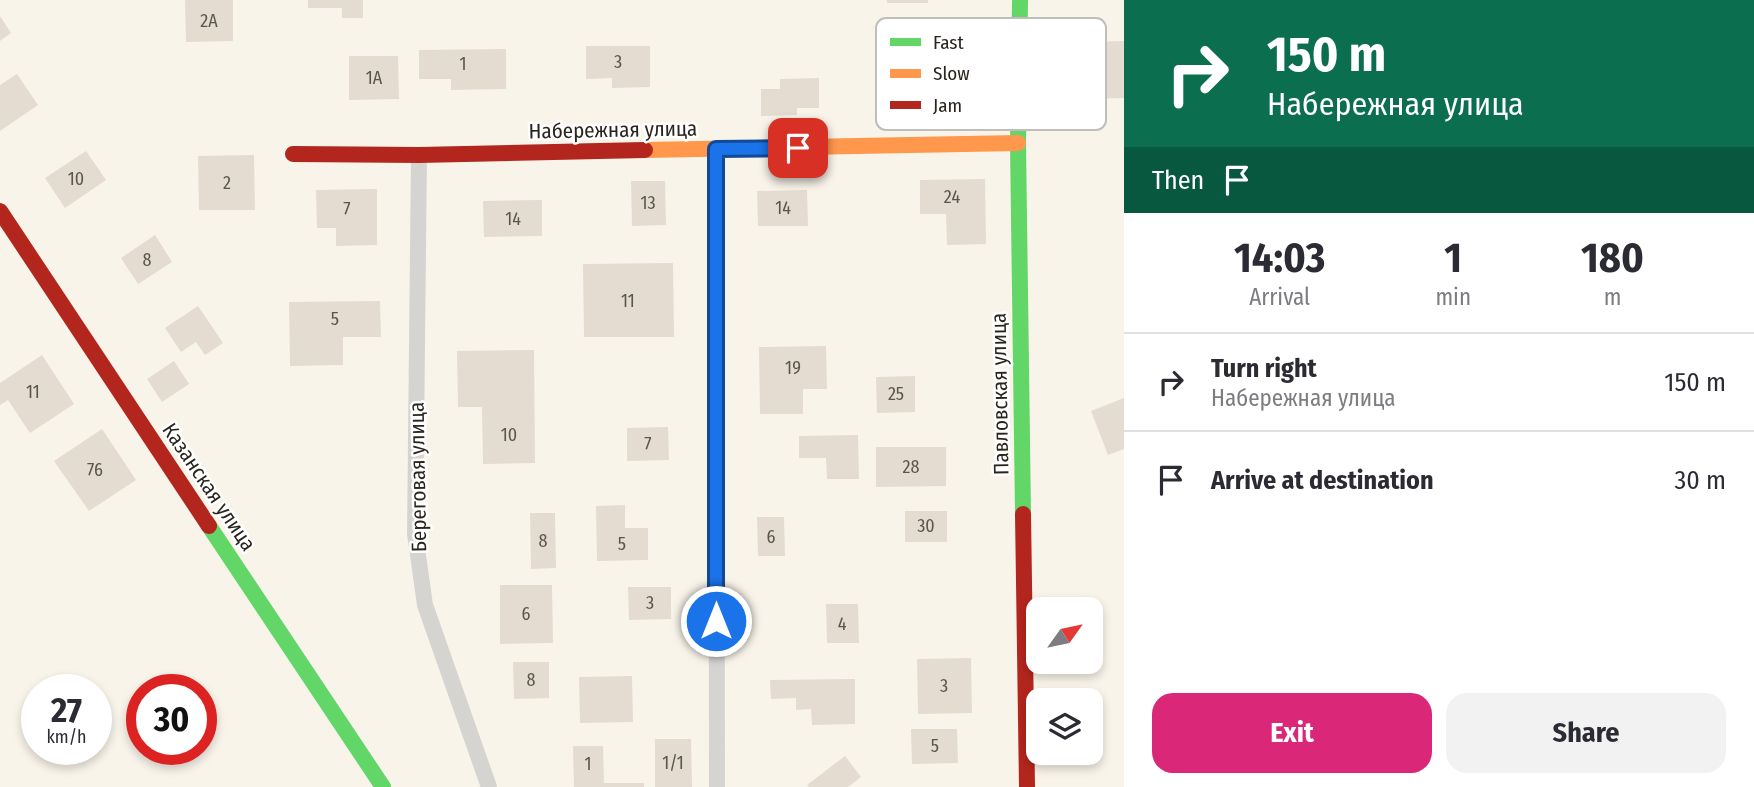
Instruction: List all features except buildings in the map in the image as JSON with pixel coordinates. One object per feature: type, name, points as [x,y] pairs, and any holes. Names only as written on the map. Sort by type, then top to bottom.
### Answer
[{"type":"street","name":"Павловская улица","points":[[1020,0],[1020,18]]},
{"type":"street","name":"Павловская улица","points":[[1018,130],[1027,787]]},
{"type":"street","name":"Набережная улица","points":[[293,154],[419,155],[1018,143]]},
{"type":"street","points":[[716,149],[717,787]]},
{"type":"street","name":"Береговая улица","points":[[419,155],[415,534],[425,605],[489,787]]},
{"type":"street","name":"Казанская улица","points":[[0,211],[383,787]]},
{"type":"traffic: fast","points":[[1020,0],[1020,18]]},
{"type":"traffic: fast","points":[[1018,130],[1023,514]]},
{"type":"traffic: fast","points":[[209,526],[383,787]]},
{"type":"traffic: slow","points":[[645,150],[1018,143]]},
{"type":"traffic: jam","points":[[293,154],[419,155],[645,150]]},
{"type":"traffic: jam","points":[[0,211],[209,526]]},
{"type":"traffic: jam","points":[[1023,514],[1027,787]]},
{"type":"route","points":[[716,621],[716,149],[798,148]]}]
